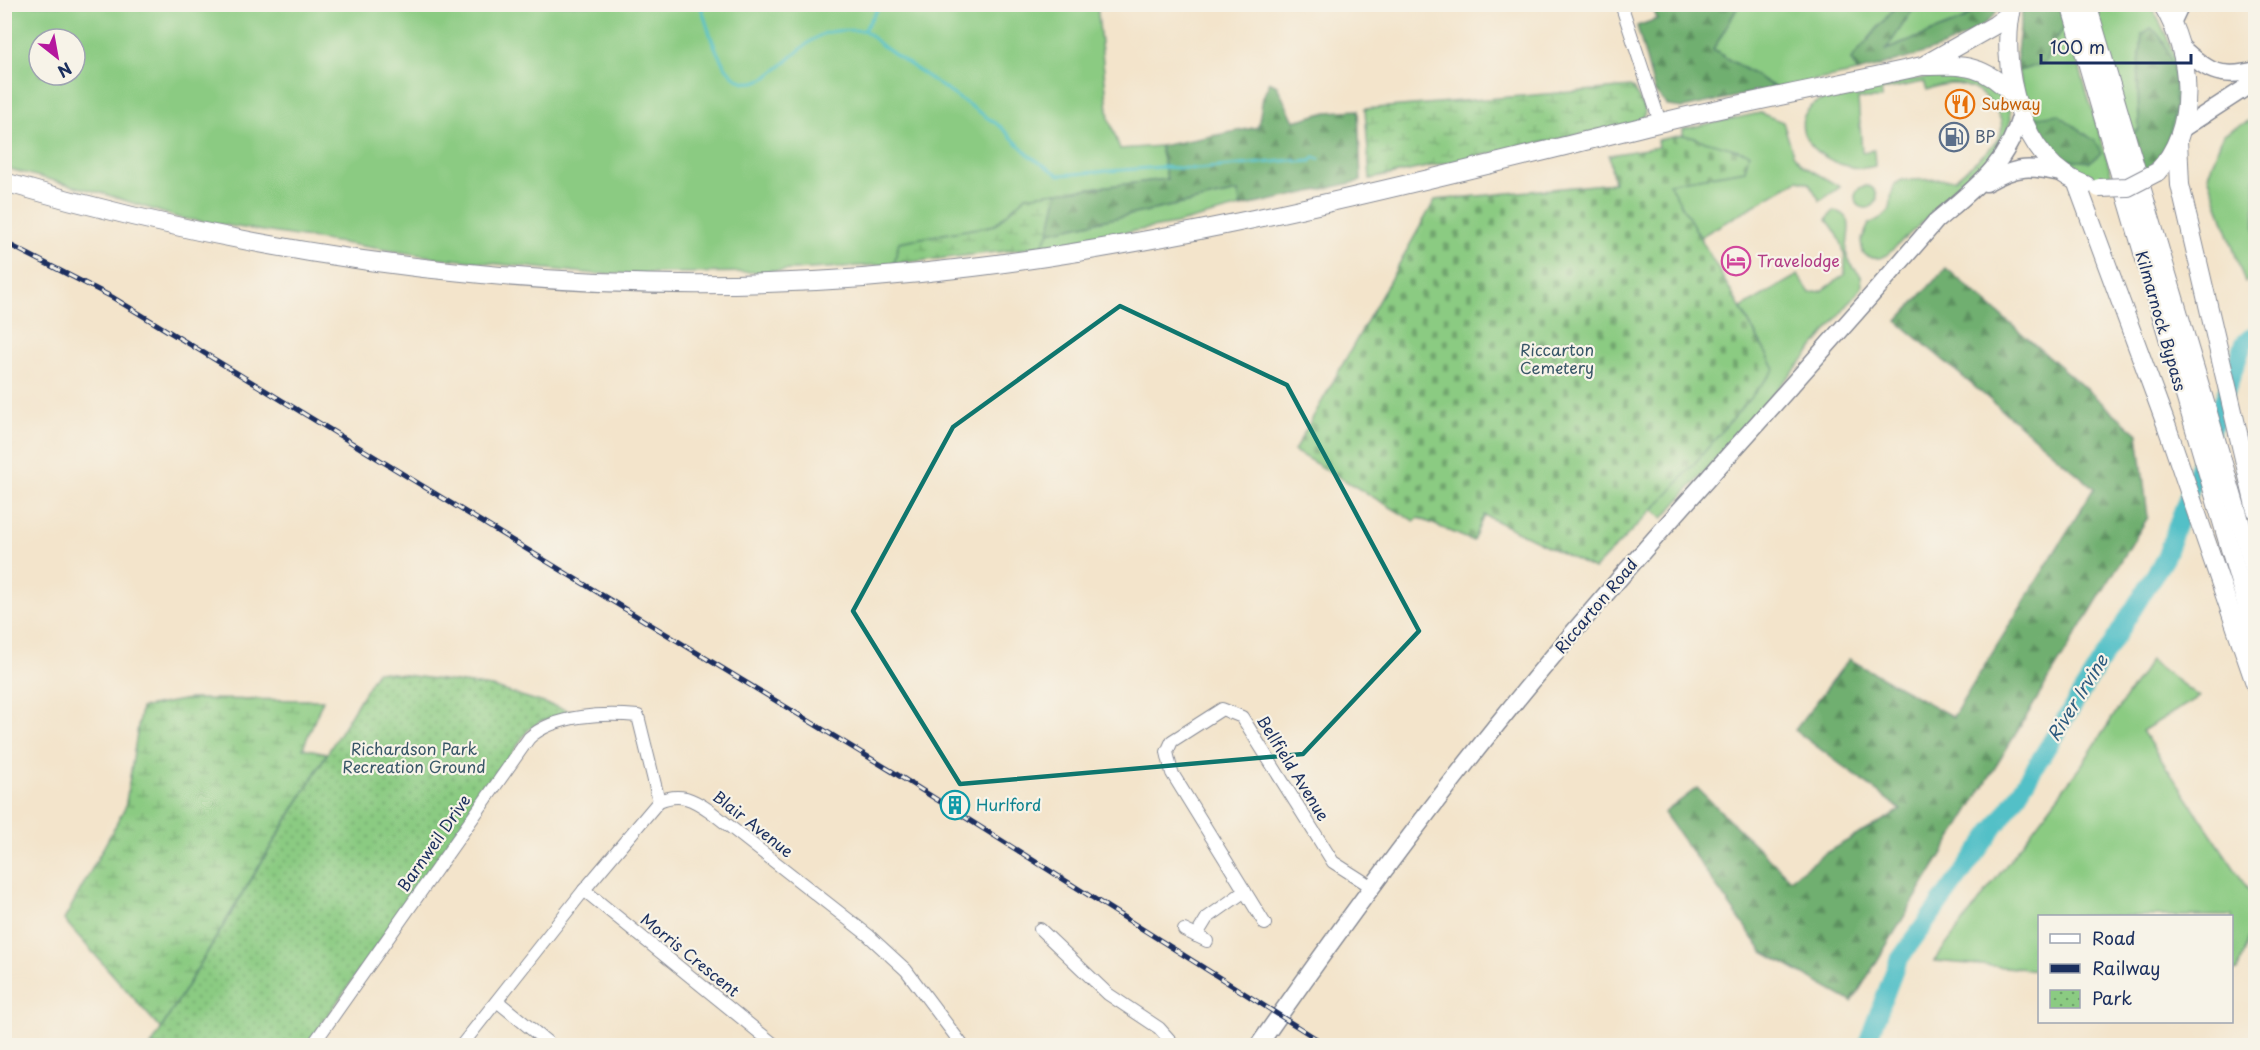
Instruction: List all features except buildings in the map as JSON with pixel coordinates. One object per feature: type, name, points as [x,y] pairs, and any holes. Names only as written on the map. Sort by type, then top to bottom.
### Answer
[{"type":"highway","name":"Kilmarnock Bypass","points":[[2070,4],[2184,399],[2256,636]]},
{"type":"highway","name":"Kilmarnock Bypass","points":[[2087,4],[2256,575]]},
{"type":"highway","points":[[2162,4],[2180,46],[2186,89],[2180,134],[2180,185],[2256,510]]},
{"type":"highway","points":[[1922,66],[1995,25],[2012,9]]},
{"type":"highway","points":[[2012,9],[2008,26],[2008,60],[2014,96],[2039,146],[2071,178],[2167,427],[2256,686]]},
{"type":"highway","points":[[4,182],[211,235],[361,262],[491,276],[578,282],[752,284],[958,269],[1120,245],[1491,164],[1660,122],[1922,66],[1953,65],[1986,71],[2014,96]]},
{"type":"highway","points":[[2071,178],[2099,188],[2128,187],[2157,172],[2169,159],[2180,134]]},
{"type":"main road","points":[[2172,23],[2181,4]]},
{"type":"main road","points":[[2180,46],[2202,66],[2221,74],[2256,70]]},
{"type":"main road","points":[[2180,134],[2256,81]]},
{"type":"main road","name":"Riccarton Road","points":[[1258,1046],[1372,887],[1494,727],[1592,610],[1936,220],[1968,194],[2004,157],[2014,139],[2021,114]]},
{"type":"main road","name":"Riccarton Road","points":[[1968,194],[2009,170],[2035,168],[2071,178]]},
{"type":"street","points":[[1621,4],[1660,122]]},
{"type":"street","name":"Bellfield Avenue","points":[[1265,924],[1172,773],[1167,752],[1172,741],[1222,709],[1242,717],[1333,862],[1372,887]]},
{"type":"street","name":"Barnweil Drive","points":[[312,1046],[529,738],[541,727],[615,714],[638,716],[659,801]]},
{"type":"street","name":"Blair Avenue","points":[[659,801],[670,796],[682,796],[694,800],[868,935],[906,970],[963,1046]]},
{"type":"street","points":[[461,1046],[584,890],[659,801]]},
{"type":"street","name":"Morris Crescent","points":[[584,890],[776,1046]]},
{"type":"street","points":[[1184,930],[1201,939],[1207,918],[1245,891]]},
{"type":"street","points":[[1040,928],[1108,994],[1159,1028],[1175,1046]]},
{"type":"street","points":[[497,1001],[552,1046]]},
{"type":"highlighted area","points":[[1120,306],[1287,385],[1419,631],[1303,754],[960,784],[853,611],[953,427]]},
{"type":"green space","points":[[4,5],[1097,5],[1109,119],[1120,149],[1160,146],[1167,179],[1026,196],[995,225],[899,242],[894,264],[758,272],[596,274],[440,258],[179,218],[105,194],[5,168]]},
{"type":"green space","points":[[1652,5],[1739,5],[1713,50],[1776,88],[1683,108],[1668,106],[1655,92],[1637,26],[1657,19]]},
{"type":"green space","points":[[1739,5],[1897,5],[1851,60],[1858,72],[1776,88],[1713,50]]},
{"type":"green space","points":[[1897,5],[1916,5],[1886,50],[1963,20],[1981,5],[2001,5],[1991,19],[1957,40],[1916,56],[1858,72],[1851,60]]},
{"type":"green space","points":[[1916,5],[1981,5],[1963,20],[1885,50]]},
{"type":"green space","points":[[2023,5],[2061,5],[2067,25],[2053,42],[2045,63],[2018,71],[2017,52]]},
{"type":"green space","points":[[2093,5],[2150,5],[2166,34],[2177,67],[2180,85],[2180,119],[2175,135],[2157,163],[2168,110],[2171,72],[2169,55],[2162,40],[2151,28],[2142,35],[2138,78],[2139,129],[2130,135]]},
{"type":"green space","points":[[2067,25],[2114,183],[2094,180],[2076,173],[2061,161],[2038,128],[2023,90],[2018,71],[2045,63],[2053,42]]},
{"type":"green space","points":[[2151,28],[2162,39],[2169,54],[2175,92],[2174,112],[2165,148],[2157,163],[2143,173],[2130,135],[2139,129],[2138,78],[2142,35]]},
{"type":"green space","points":[[1963,75],[1987,83],[2002,97],[2010,110],[2011,119],[2001,149],[1889,253],[1879,258],[1869,257],[1863,253],[1861,241],[1869,224],[1886,214],[1891,207],[1895,184],[1902,180],[1955,179],[1996,142],[2002,125],[1998,113],[1987,99],[1972,88],[1955,84],[1936,86],[1927,90],[1924,82],[1882,90],[1881,99],[1858,99],[1862,152],[1874,150],[1875,166],[1858,168],[1841,165],[1813,147],[1804,135],[1802,122],[1808,110],[1824,99],[1899,81]]},
{"type":"green space","points":[[1270,82],[1277,86],[1294,121],[1327,112],[1358,110],[1361,181],[1241,207],[1238,192],[1049,232],[1058,192],[1167,179],[1160,146],[1258,127],[1263,97]]},
{"type":"green space","points":[[1632,87],[1645,109],[1644,118],[1635,123],[1370,179],[1365,109]]},
{"type":"green space","points":[[1760,113],[1783,122],[1793,154],[1802,165],[1840,187],[1820,201],[1809,183],[1798,180],[1700,237],[1668,183],[1745,170],[1748,153],[1683,135],[1683,129]]},
{"type":"green space","points":[[2058,114],[2095,141],[2101,153],[2090,162],[2059,159],[2032,118]]},
{"type":"green space","points":[[2255,118],[2255,278],[2245,283],[2208,175],[2223,134]]},
{"type":"green space","name":"Riccarton Cemetery","points":[[1683,135],[1749,153],[1745,170],[1669,183],[1775,369],[1670,492],[1594,569],[1484,515],[1473,541],[1419,518],[1414,521],[1294,451],[1435,200],[1614,183],[1609,155],[1658,147],[1657,140]]},
{"type":"green space","points":[[1866,186],[1874,189],[1877,197],[1874,205],[1866,208],[1858,205],[1855,197],[1858,189]]},
{"type":"green space","points":[[1058,192],[1049,232],[1041,247],[894,264],[899,242],[995,225],[1026,196]]},
{"type":"green space","points":[[1238,192],[1241,207],[1175,224],[1041,247],[1049,232]]},
{"type":"green space","points":[[1833,211],[1841,213],[1849,222],[1847,256],[1861,276],[1862,287],[1805,358],[1663,518],[1653,510],[1775,369],[1741,308],[1798,275],[1810,293],[1822,291],[1844,275],[1844,252],[1836,233],[1827,220]]},
{"type":"green space","points":[[1946,268],[2138,434],[2148,517],[1852,1002],[1763,952],[1664,813],[1697,788],[1790,879],[1824,854],[1901,810],[1795,730],[1849,659],[1953,717],[2094,488],[1897,321]]},
{"type":"green space","points":[[2150,660],[2199,697],[2142,731],[2255,899],[2255,916],[2238,970],[2233,971],[2233,915],[2038,915],[2038,970],[1934,961],[2083,763]]},
{"type":"green space","name":"Richardson Park Recreation Ground","points":[[377,671],[492,687],[576,713],[541,721],[528,730],[307,1045],[151,1046]]},
{"type":"green space","points":[[188,699],[323,700],[303,748],[327,753],[161,1029],[64,920],[125,808],[141,708]]},
{"type":"waterway","points":[[700,4],[715,48],[723,63],[742,81],[755,82],[771,74],[809,42],[827,32],[864,30],[881,4]]},
{"type":"waterway","points":[[864,30],[881,45],[1001,127],[1030,156],[1059,175],[1161,167],[1198,169],[1294,160],[1311,161],[1314,157],[1319,159]]},
{"type":"waterway","name":"River Irvine","points":[[1866,1046],[1898,961],[2014,801],[2165,558],[2244,343],[2256,334]]},
{"type":"railway","points":[[4,242],[112,297],[893,772],[1328,1046]]},
{"type":"place","name":"Subway","points":[[1960,104]]},
{"type":"place","name":"BP","points":[[1954,137]]},
{"type":"place","name":"Travelodge","points":[[1736,261]]},
{"type":"place","name":"Hurlford","points":[[955,805]]}]
